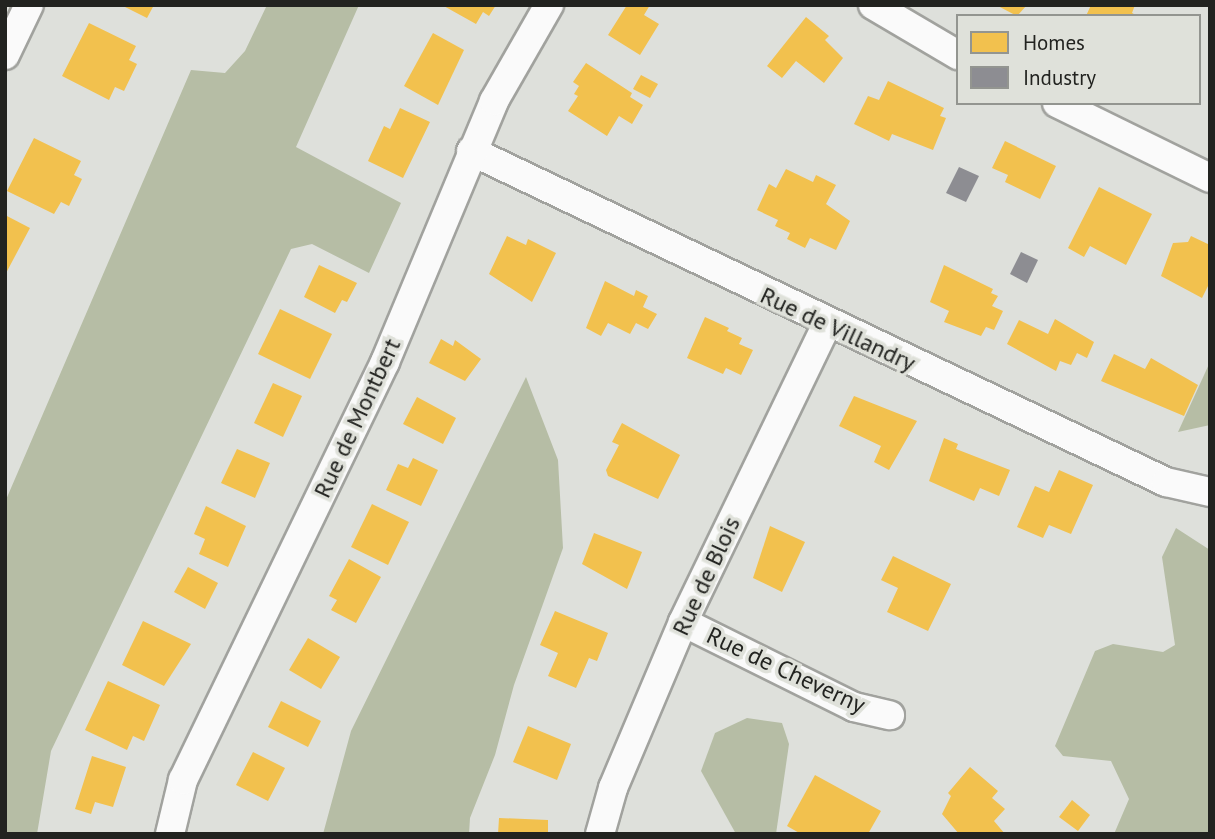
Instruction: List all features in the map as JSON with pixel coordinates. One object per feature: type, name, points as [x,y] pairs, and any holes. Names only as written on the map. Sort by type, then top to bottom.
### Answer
[{"type":"street","points":[[5,55],[29,5]]},
{"type":"street","name":"Rue de Montbert","points":[[170,834],[183,780],[385,362],[471,151],[524,43],[549,5]]},
{"type":"street","points":[[873,5],[956,54]]},
{"type":"street","points":[[1061,105],[1210,178]]},
{"type":"street","name":"Rue de Villandry","points":[[471,151],[827,324],[1166,482],[1210,492]]},
{"type":"street","name":"Rue de Blois","points":[[600,834],[612,788],[683,622],[827,324]]},
{"type":"street","name":"Rue de Cheverny","points":[[683,622],[854,708],[890,715]]},
{"type":"green space","points":[[267,5],[359,5],[296,147],[401,203],[369,273],[312,244],[291,249],[51,751],[37,834],[5,834],[5,502],[191,70],[225,73],[245,51]]},
{"type":"green space","points":[[1210,362],[1210,425],[1178,432]]},
{"type":"green space","points":[[526,377],[558,460],[563,548],[514,685],[495,755],[470,818],[469,834],[323,834],[351,731]]},
{"type":"green space","points":[[1176,528],[1210,550],[1210,834],[1114,834],[1129,799],[1111,761],[1063,756],[1055,746],[1095,651],[1113,644],[1163,652],[1175,645],[1162,557]]},
{"type":"green space","points":[[747,718],[782,723],[789,744],[776,834],[736,834],[701,771],[715,733]]},
{"type":"building: Homes","points":[[121,5],[154,5],[147,18]]},
{"type":"building: Homes","points":[[442,5],[496,5],[489,16],[483,12],[476,24]]},
{"type":"building: Homes","points":[[627,5],[650,5],[644,15],[659,24],[640,55],[608,35]]},
{"type":"building: Homes","points":[[996,5],[1027,5],[1019,14]]},
{"type":"building: Homes","points":[[1091,5],[1135,5],[1134,14],[1087,14]]},
{"type":"building: Homes","points":[[806,17],[829,36],[825,40],[843,58],[824,83],[796,61],[782,78],[767,66]]},
{"type":"building: Homes","points":[[89,23],[136,46],[129,60],[137,64],[124,91],[115,87],[109,100],[62,76]]},
{"type":"building: Homes","points":[[433,33],[464,50],[438,105],[404,86]]},
{"type":"building: Homes","points":[[586,63],[632,93],[630,97],[643,105],[632,124],[619,116],[607,136],[568,111],[578,96],[574,94],[579,86],[573,82]]},
{"type":"building: Homes","points":[[641,75],[658,84],[650,98],[633,89]]},
{"type":"building: Homes","points":[[888,81],[944,108],[940,116],[946,118],[933,150],[892,134],[889,141],[854,124],[868,96],[879,100]]},
{"type":"building: Homes","points":[[400,108],[430,122],[403,178],[368,161],[384,126],[390,129]]},
{"type":"building: Homes","points":[[34,138],[81,161],[74,175],[82,179],[69,206],[61,202],[54,214],[7,191]]},
{"type":"building: Homes","points":[[1005,141],[1056,166],[1040,199],[1005,182],[1008,175],[992,168]]},
{"type":"building: Homes","points":[[786,169],[813,182],[816,175],[836,185],[826,204],[850,221],[836,250],[810,238],[805,248],[787,239],[790,233],[775,226],[778,220],[757,210],[769,184],[776,188]]},
{"type":"building: Homes","points":[[1099,187],[1152,214],[1126,265],[1090,246],[1084,257],[1068,248]]},
{"type":"building: Homes","points":[[5,215],[30,228],[5,275]]},
{"type":"building: Homes","points":[[507,236],[526,245],[528,239],[556,253],[532,302],[489,274]]},
{"type":"building: Homes","points":[[1191,236],[1210,245],[1210,282],[1202,298],[1161,276],[1173,243],[1188,242]]},
{"type":"building: Homes","points":[[319,265],[357,283],[347,302],[342,300],[335,313],[304,297]]},
{"type":"building: Homes","points":[[944,265],[993,289],[991,293],[998,296],[992,306],[1003,311],[994,330],[986,327],[981,336],[944,322],[949,311],[930,302]]},
{"type":"building: Homes","points":[[605,281],[634,296],[636,290],[648,296],[643,307],[657,314],[648,329],[636,323],[630,334],[608,323],[601,336],[586,328]]},
{"type":"building: Homes","points":[[280,309],[332,334],[310,379],[258,354]]},
{"type":"building: Homes","points":[[705,317],[729,328],[727,331],[742,338],[739,344],[753,350],[741,375],[726,368],[723,374],[687,358]]},
{"type":"building: Homes","points":[[1055,319],[1094,342],[1087,358],[1077,353],[1071,365],[1060,361],[1056,371],[1007,344],[1019,320],[1048,334]]},
{"type":"building: Homes","points":[[441,339],[453,346],[455,340],[481,359],[465,381],[429,363]]},
{"type":"building: Homes","points":[[1114,354],[1145,369],[1151,358],[1198,385],[1184,416],[1101,381]]},
{"type":"building: Homes","points":[[273,383],[302,396],[283,437],[254,423]]},
{"type":"building: Homes","points":[[854,396],[917,421],[889,470],[874,462],[881,446],[839,426]]},
{"type":"building: Homes","points":[[417,397],[456,418],[443,444],[403,424]]},
{"type":"building: Homes","points":[[622,423],[680,455],[658,499],[608,476],[606,470],[619,445],[612,442]]},
{"type":"building: Homes","points":[[944,438],[958,444],[956,449],[1010,470],[999,496],[980,488],[974,501],[929,481]]},
{"type":"building: Homes","points":[[237,449],[270,463],[255,498],[221,483]]},
{"type":"building: Homes","points":[[413,458],[438,470],[421,506],[386,490],[398,464],[408,468]]},
{"type":"building: Homes","points":[[1059,470],[1093,485],[1071,534],[1049,525],[1043,538],[1017,527],[1035,486],[1049,492]]},
{"type":"building: Homes","points":[[372,504],[409,522],[388,565],[351,547]]},
{"type":"building: Homes","points":[[206,506],[246,526],[228,567],[199,554],[205,539],[194,534]]},
{"type":"building: Homes","points":[[770,526],[805,542],[782,592],[753,578]]},
{"type":"building: Homes","points":[[594,533],[642,552],[627,589],[582,564]]},
{"type":"building: Homes","points":[[893,556],[951,584],[928,631],[887,612],[898,588],[881,580]]},
{"type":"building: Homes","points":[[349,559],[381,577],[356,623],[331,610],[337,600],[329,596]]},
{"type":"building: Homes","points":[[188,567],[218,583],[205,609],[174,592]]},
{"type":"building: Homes","points":[[555,611],[608,633],[597,661],[589,658],[576,688],[548,676],[558,653],[540,645]]},
{"type":"building: Homes","points":[[143,621],[191,644],[164,686],[122,665]]},
{"type":"building: Homes","points":[[308,638],[340,657],[321,689],[289,670]]},
{"type":"building: Homes","points":[[108,681],[160,705],[144,741],[133,736],[127,750],[85,730]]},
{"type":"building: Homes","points":[[281,701],[321,721],[308,747],[268,727]]},
{"type":"building: Homes","points":[[528,726],[571,744],[557,780],[513,762]]},
{"type":"building: Homes","points":[[253,752],[285,768],[268,801],[236,785]]},
{"type":"building: Homes","points":[[92,756],[126,767],[113,807],[95,802],[91,814],[75,809]]},
{"type":"building: Homes","points":[[970,767],[998,791],[992,798],[1005,809],[994,821],[1005,834],[959,834],[942,814],[951,796],[948,793]]},
{"type":"building: Homes","points":[[815,775],[881,811],[868,834],[801,834],[787,826]]},
{"type":"building: Homes","points":[[1072,800],[1090,815],[1078,831],[1059,817]]},
{"type":"building: Homes","points":[[499,818],[548,820],[548,834],[498,834]]},
{"type":"building: Industry","points":[[959,167],[979,176],[966,202],[946,193]]},
{"type":"building: Industry","points":[[1021,252],[1038,260],[1027,283],[1010,274]]}]
